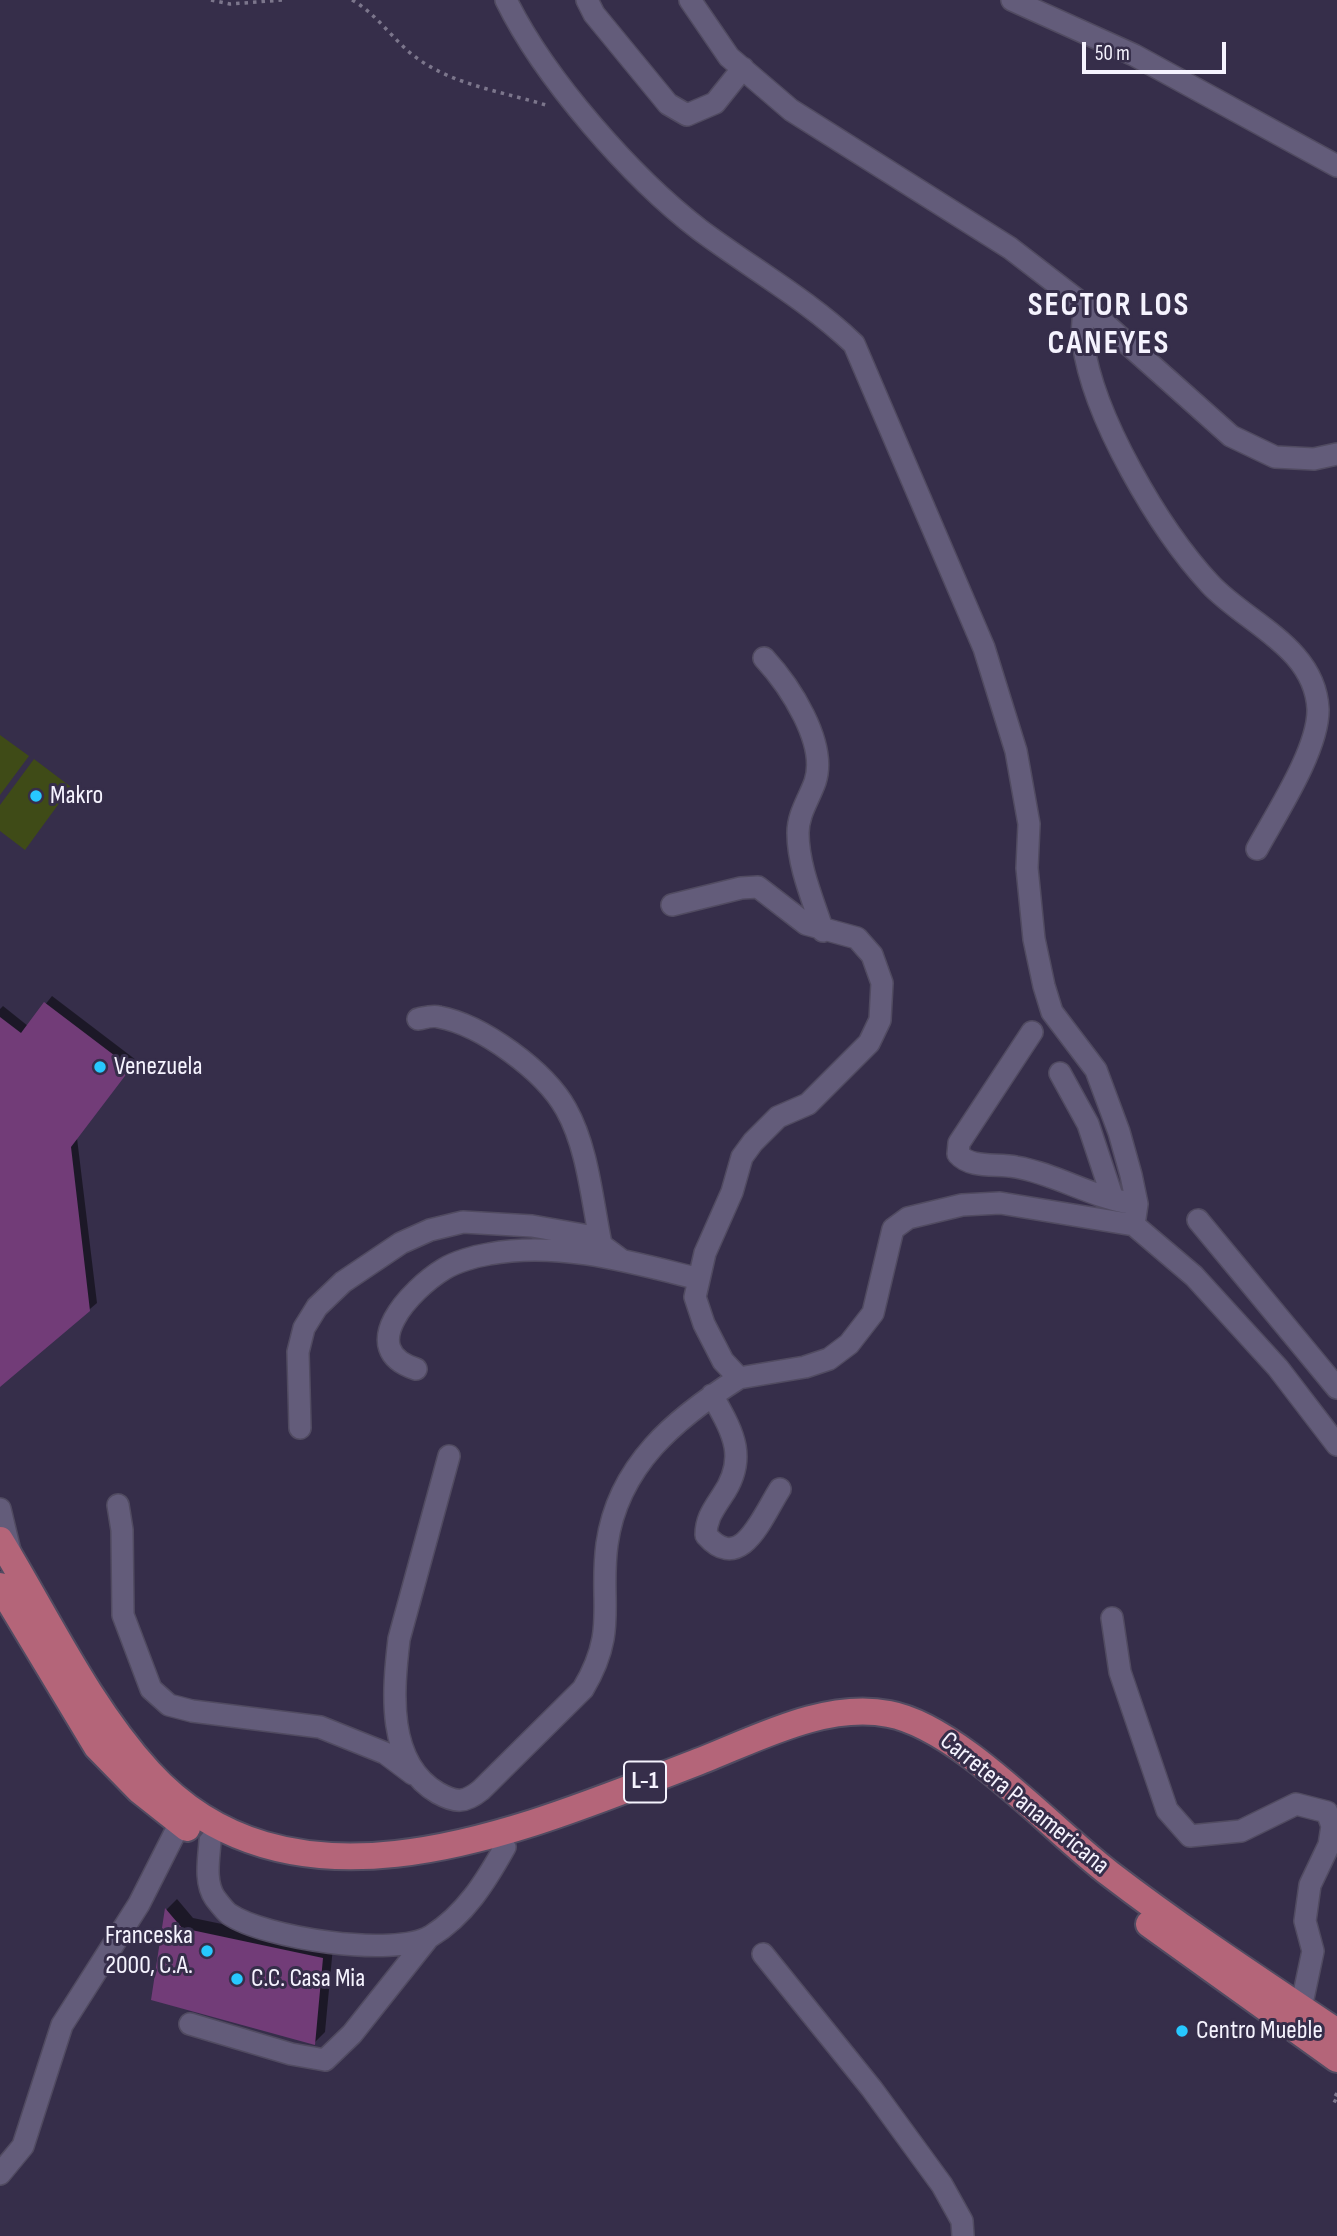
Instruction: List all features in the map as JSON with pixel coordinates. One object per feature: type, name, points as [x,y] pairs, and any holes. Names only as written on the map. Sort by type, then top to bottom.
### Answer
[{"type":"main road","name":"Carretera Panamericana","points":[[6,1550],[114,1731],[152,1775],[204,1819],[268,1846],[334,1857],[414,1853],[542,1821],[807,1720],[864,1712],[888,1713],[915,1721],[958,1745],[1110,1874],[1301,2008],[1326,2038],[1337,2059]]},
{"type":"main road","name":"Carretera Panamericana","points":[[0,1586],[97,1747],[139,1790],[180,1823],[210,1841],[264,1863],[341,1875],[415,1870],[550,1836],[811,1735],[883,1729],[909,1737],[953,1760],[1099,1887],[1326,2038]]},
{"type":"street","points":[[506,0],[524,36],[575,102],[639,175],[697,227],[832,323],[854,344],[984,648],[1016,751],[1025,800],[1029,824],[1027,868],[1034,939],[1044,986],[1052,1012],[1096,1070],[1119,1132],[1136,1214]]},
{"type":"street","points":[[587,0],[594,14],[668,104],[687,115],[699,113],[715,103],[743,68]]},
{"type":"street","points":[[690,0],[729,57],[791,110],[1010,248],[1084,305],[1231,436],[1275,457],[1314,460],[1337,454]]},
{"type":"street","points":[[1012,0],[1134,55],[1337,166]]},
{"type":"street","points":[[1084,305],[1082,339],[1090,375],[1124,457],[1175,540],[1211,586],[1271,634],[1298,660],[1312,681],[1318,711],[1305,760],[1257,849]]},
{"type":"street","points":[[764,658],[787,682],[812,737],[818,765],[815,782],[802,810],[798,832],[806,878],[823,931]]},
{"type":"street","points":[[672,905],[758,887],[806,924],[823,931],[857,938],[872,955],[882,984],[880,1020],[869,1043],[808,1104],[778,1117],[747,1150],[705,1253],[695,1297],[704,1324],[723,1362],[739,1378]]},
{"type":"street","points":[[418,1019],[437,1016],[506,1046],[529,1066],[566,1108],[582,1154],[601,1244]]},
{"type":"street","points":[[1032,1032],[959,1143],[958,1154],[972,1163],[1015,1167],[1061,1178],[1113,1199],[1136,1214],[1278,1368],[1337,1445]]},
{"type":"street","points":[[1060,1073],[1088,1124],[1113,1199]]},
{"type":"street","points":[[118,1505],[122,1530],[124,1615],[151,1689],[169,1705],[192,1712],[320,1727],[384,1753],[452,1801],[469,1800],[495,1779],[583,1689],[594,1670],[607,1628],[607,1544],[618,1503],[639,1464],[671,1426],[739,1378],[805,1367],[829,1359],[849,1344],[873,1313],[893,1229],[908,1218],[962,1205],[1000,1203],[1136,1214]]},
{"type":"street","points":[[1198,1220],[1337,1388]]},
{"type":"street","points":[[300,1428],[298,1352],[303,1328],[317,1307],[379,1256],[430,1230],[463,1222],[531,1226],[589,1236],[620,1259]]},
{"type":"street","points":[[416,1369],[399,1363],[389,1353],[386,1335],[403,1306],[444,1268],[488,1254],[540,1249],[620,1259],[699,1279]]},
{"type":"street","points":[[712,1395],[733,1430],[736,1454],[732,1482],[706,1521],[706,1535],[717,1548],[730,1550],[742,1547],[780,1489]]},
{"type":"street","points":[[417,1777],[397,1736],[396,1670],[399,1639],[449,1455]]},
{"type":"street","name":"L-1","points":[[0,1509],[6,1550]]},
{"type":"street","points":[[1112,1618],[1121,1672],[1167,1810],[1190,1836],[1241,1830],[1296,1804],[1327,1812],[1332,1826],[1329,1845],[1310,1885],[1305,1921],[1313,1951],[1301,2008]]},
{"type":"street","points":[[0,2174],[23,2146],[62,2025],[139,1904],[180,1823]]},
{"type":"street","points":[[210,1841],[208,1872],[213,1895],[229,1913],[303,1938],[358,1946],[398,1944],[429,1937]]},
{"type":"street","points":[[190,2024],[291,2054],[325,2060],[352,2034],[429,1937],[484,1886],[505,1847]]},
{"type":"street","points":[[763,1954],[872,2089],[942,2185],[962,2221],[963,2236]]},
{"type":"street","points":[[1326,2038],[1337,2066]]},
{"type":"path","points":[[211,0],[230,4],[283,0]]},
{"type":"path","points":[[352,0],[364,7],[421,62],[559,109],[575,102]]},
{"type":"path","points":[[1337,2093],[1333,2100],[1337,2102]]},
{"type":"green space","name":"Makro","points":[[0,735],[29,756],[0,795]]},
{"type":"green space","name":"Makro","points":[[34,759],[71,787],[25,850],[0,831],[0,805]]},
{"type":"building","points":[[44,1002],[131,1068],[71,1147],[90,1311],[0,1387],[0,1017],[21,1033]]},
{"type":"building","name":"C.C. Casa Mia","points":[[165,1908],[182,1928],[323,1958],[315,2045],[151,2000]]},
{"type":"place","name":"Makro","points":[[36,796]]},
{"type":"place","name":"Venezuela","points":[[100,1067]]},
{"type":"place","name":"Franceska 2000, C.A.","points":[[207,1951]]},
{"type":"place","name":"C.C. Casa Mia","points":[[237,1979]]},
{"type":"place","name":"Centro Mueble","points":[[1182,2031]]},
{"type":"district","name":"SECTOR LOS CANEYES","points":[[1109,326]]}]
